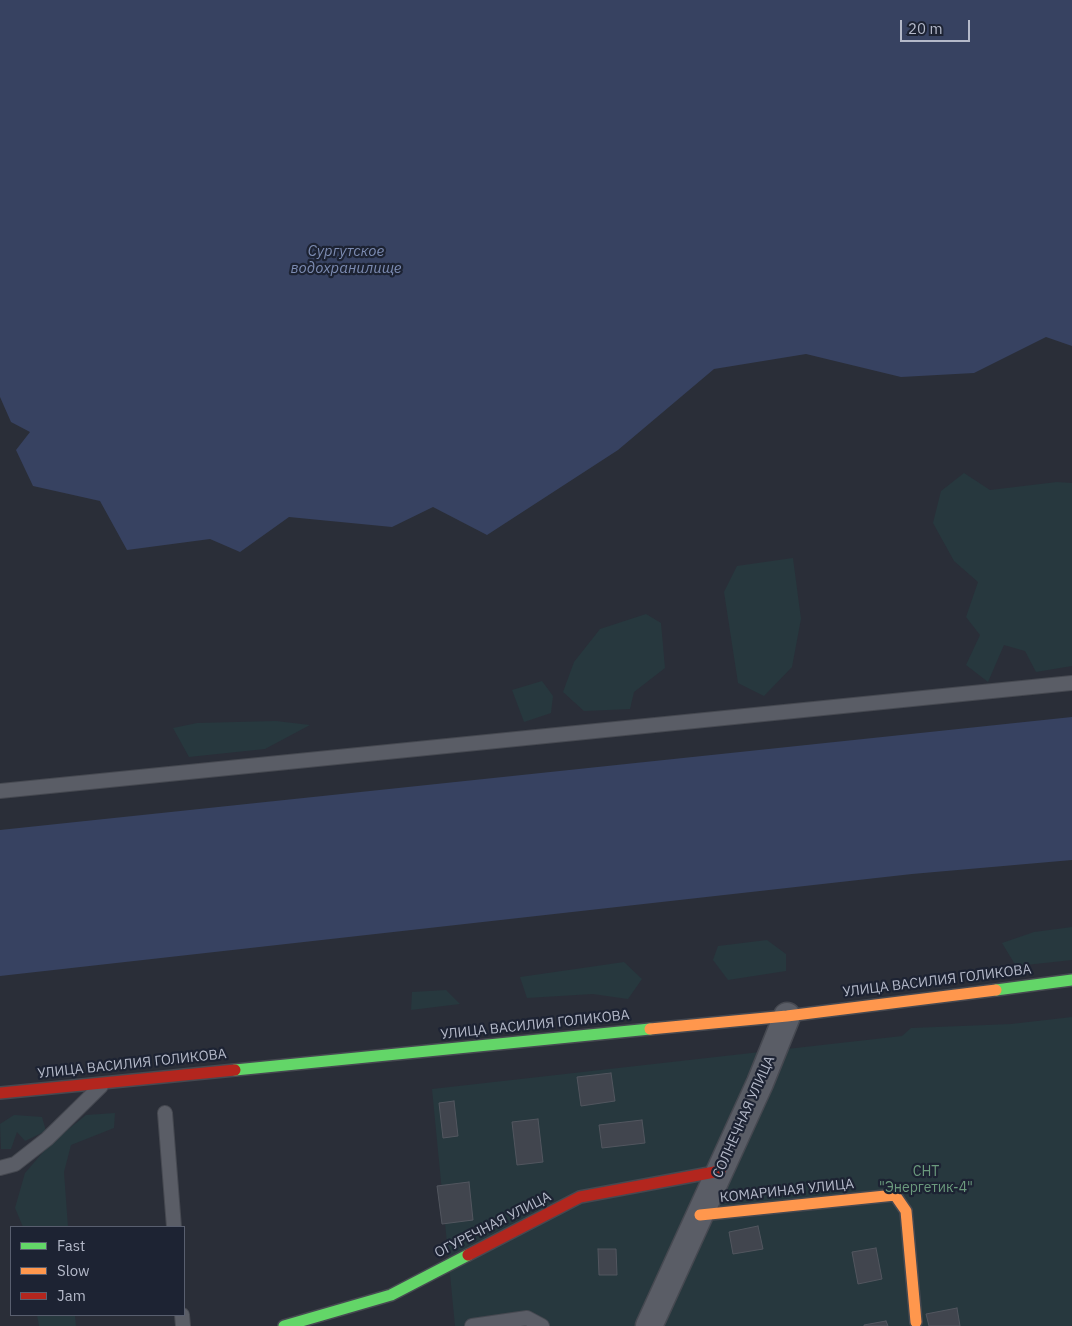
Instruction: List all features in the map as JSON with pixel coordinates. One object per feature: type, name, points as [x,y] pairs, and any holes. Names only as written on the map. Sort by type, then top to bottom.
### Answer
[{"type":"street","name":"УЛИЦА ВАСИЛИЯ ГОЛИКОВА","points":[[0,1093],[787,1016],[1072,980]]},
{"type":"street","name":"СОЛНЕЧНАЯ УЛИЦА","points":[[649,1326],[760,1083],[787,1016]]},
{"type":"street","name":"ОГУРЕЧНАЯ УЛИЦА","points":[[284,1326],[391,1295],[580,1197],[720,1171]]},
{"type":"street","name":"КОМАРИНАЯ УЛИЦА","points":[[700,1215],[895,1195],[906,1211],[916,1322]]},
{"type":"lane","points":[[0,791],[1072,683]]},
{"type":"lane","points":[[0,1168],[15,1164],[47,1139],[105,1082]]},
{"type":"lane","points":[[165,1113],[174,1226]]},
{"type":"lane","points":[[472,1326],[527,1318],[542,1326]]},
{"type":"green space","points":[[964,473],[990,490],[1057,482],[1072,483],[1072,666],[1036,672],[1025,651],[1004,645],[988,682],[966,665],[980,635],[966,617],[978,582],[954,561],[933,523],[941,491]]},
{"type":"green space","points":[[793,558],[801,619],[792,667],[764,696],[738,683],[724,592],[737,566]]},
{"type":"green space","points":[[646,614],[661,623],[665,668],[634,692],[630,709],[584,711],[563,692],[574,662],[600,629]]},
{"type":"green space","points":[[542,681],[553,696],[551,713],[524,722],[512,690]]},
{"type":"green space","points":[[276,721],[310,725],[265,749],[189,757],[173,728],[197,723]]},
{"type":"green space","points":[[1072,927],[1072,960],[1016,966],[1002,943],[1034,932]]},
{"type":"green space","points":[[767,940],[786,954],[786,971],[728,980],[713,960],[718,946]]},
{"type":"green space","points":[[624,962],[642,979],[628,999],[593,994],[527,998],[520,977]]},
{"type":"green space","points":[[446,990],[460,1004],[411,1010],[412,992]]},
{"type":"green space","name":"СНТ \"Энергетик-4\"","points":[[1072,1017],[1072,1326],[455,1326],[432,1089],[902,1036],[911,1028],[1011,1024]]},
{"type":"green space","points":[[115,1113],[114,1128],[71,1145],[64,1172],[68,1226],[23,1226],[15,1208],[25,1173],[50,1144],[86,1115]]},
{"type":"green space","points":[[14,1115],[42,1117],[46,1131],[25,1141],[17,1132],[11,1149],[1,1149],[0,1124]]},
{"type":"green space","points":[[37,1316],[75,1316],[76,1326],[39,1326]]},
{"type":"water","name":"Сургутское водохранилище","points":[[0,0],[1072,0],[1072,346],[1046,337],[974,373],[901,377],[806,354],[714,369],[618,450],[487,535],[433,507],[392,527],[289,517],[240,552],[210,539],[127,550],[100,501],[33,486],[16,450],[30,432],[11,422],[0,397]]},
{"type":"water","points":[[1072,717],[1072,860],[912,874],[0,976],[0,830]]},
{"type":"building","points":[[611,1073],[615,1101],[581,1106],[577,1077]]},
{"type":"building","points":[[454,1101],[458,1136],[443,1138],[439,1103]]},
{"type":"building","points":[[538,1119],[543,1162],[517,1165],[512,1122]]},
{"type":"building","points":[[642,1120],[645,1143],[602,1148],[599,1125]]},
{"type":"building","points":[[469,1182],[473,1220],[442,1224],[437,1186]]},
{"type":"building","points":[[758,1226],[763,1249],[733,1254],[729,1232]]},
{"type":"building","points":[[876,1248],[882,1279],[858,1284],[852,1252]]},
{"type":"building","points":[[598,1249],[616,1249],[617,1275],[599,1275]]},
{"type":"building","points":[[957,1308],[960,1326],[929,1326],[926,1314]]},
{"type":"building","points":[[886,1321],[888,1326],[864,1326],[864,1325]]},
{"type":"traffic: fast","points":[[996,990],[1072,980]]},
{"type":"traffic: fast","points":[[235,1070],[650,1029]]},
{"type":"traffic: fast","points":[[284,1326],[391,1295],[468,1255]]},
{"type":"traffic: slow","points":[[650,1029],[787,1016],[996,990]]},
{"type":"traffic: slow","points":[[700,1215],[895,1195],[906,1211],[916,1322]]},
{"type":"traffic: jam","points":[[0,1093],[235,1070]]},
{"type":"traffic: jam","points":[[468,1255],[580,1197],[720,1171]]}]
